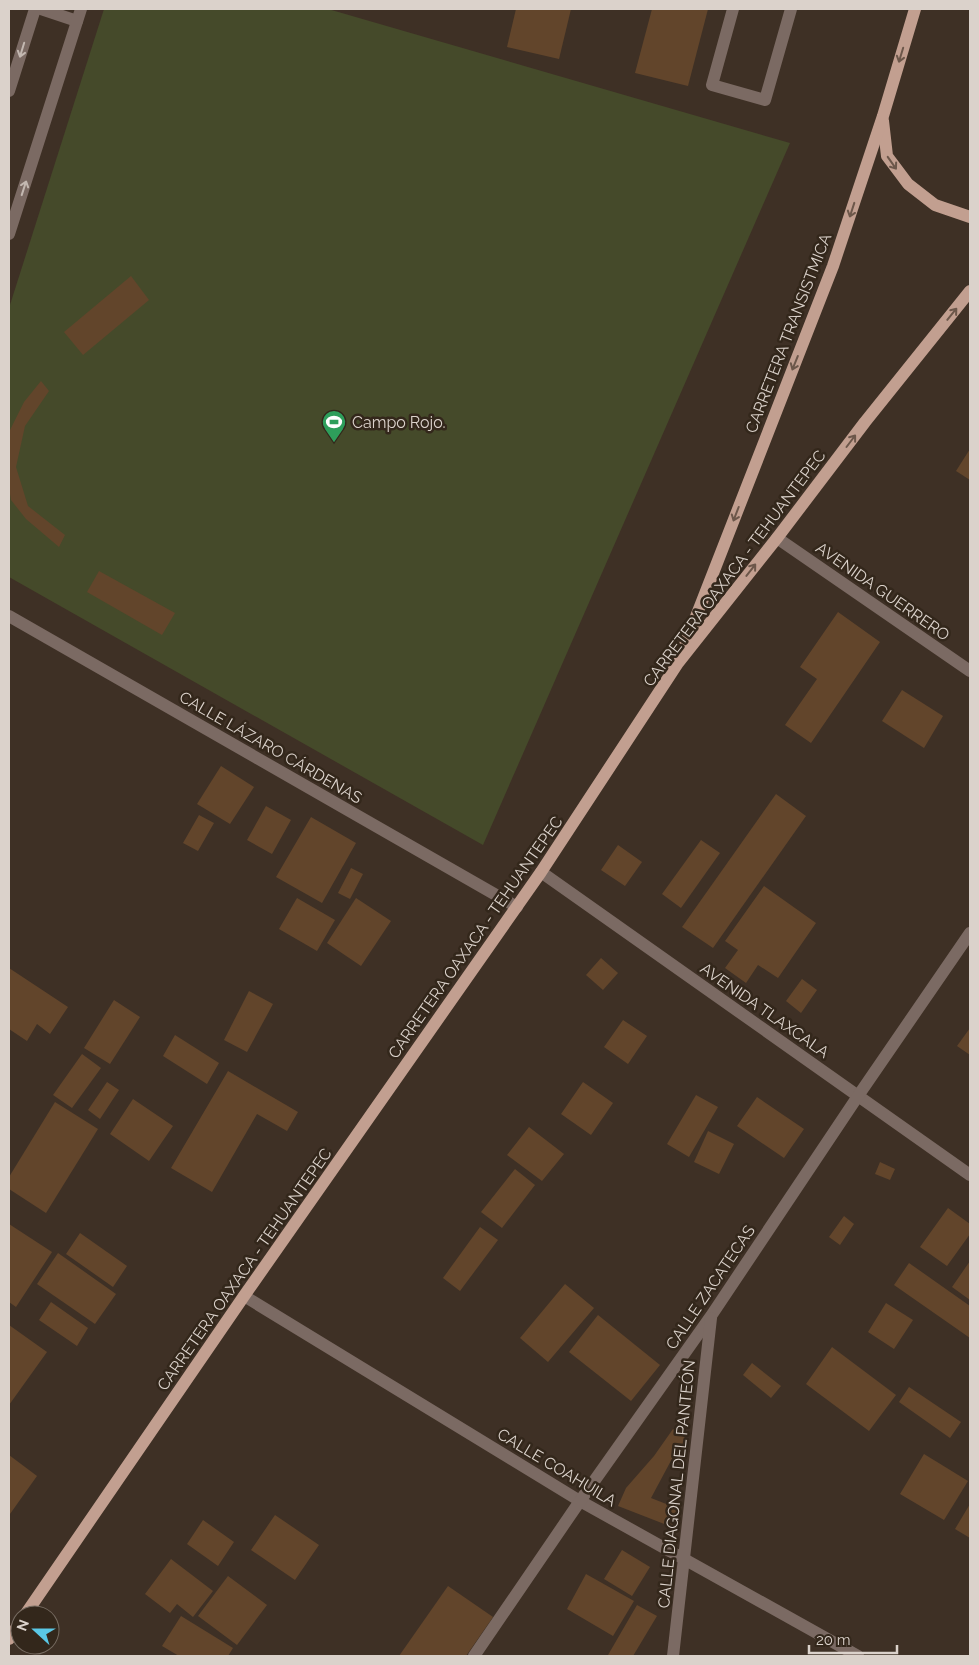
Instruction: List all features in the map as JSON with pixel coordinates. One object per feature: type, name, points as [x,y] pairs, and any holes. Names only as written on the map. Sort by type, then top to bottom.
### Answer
[{"type":"main road","name":"CARRETERA TRANSISTMICA","points":[[678,663],[833,266],[882,116],[914,9]]},
{"type":"main road","points":[[882,116],[888,156],[908,184],[935,205],[970,217]]},
{"type":"main road","name":"CARRETERA OAXACA - TEHUANTEPEC","points":[[32,1605],[244,1296],[517,907],[678,663],[777,538],[865,422],[970,292]]},
{"type":"street","points":[[9,91],[35,9]]},
{"type":"street","points":[[9,234],[79,15],[41,9]]},
{"type":"street","points":[[733,9],[712,85],[765,100],[791,9]]},
{"type":"street","name":"AVENIDA GUERRERO","points":[[777,538],[970,671]]},
{"type":"street","name":"CALLE LÁZARO CÁRDENAS","points":[[9,616],[517,907]]},
{"type":"street","name":"AVENIDA TLAXCALA","points":[[541,872],[970,1175]]},
{"type":"street","name":"CALLE ZACATECAS","points":[[474,1656],[580,1501],[711,1316],[970,933]]},
{"type":"street","name":"CALLE COAHUILA","points":[[244,1296],[580,1501],[858,1656]]},
{"type":"street","name":"CALLE DIAGONAL DEL PANTEÓN","points":[[673,1656],[711,1316]]},
{"type":"green space","name":"Campo Rojo.","points":[[104,9],[328,9],[790,143],[483,845],[9,577],[9,308]]},
{"type":"building","points":[[516,9],[571,9],[559,59],[507,47]]},
{"type":"building","points":[[652,9],[708,9],[688,86],[635,73]]},
{"type":"building","points":[[131,276],[149,300],[83,355],[64,332]]},
{"type":"building","points":[[41,381],[49,391],[25,426],[16,467],[28,506],[65,535],[59,547],[26,519],[11,500],[9,488],[9,432],[24,402]]},
{"type":"building","points":[[970,449],[970,480],[956,471]]},
{"type":"building","points":[[99,571],[175,613],[162,635],[87,592]]},
{"type":"building","points":[[838,612],[880,642],[811,743],[785,725],[817,679],[800,667]]},
{"type":"building","points":[[902,690],[943,716],[924,748],[882,721]]},
{"type":"building","points":[[221,766],[254,787],[230,824],[197,804]]},
{"type":"building","points":[[776,794],[806,816],[713,948],[682,927]]},
{"type":"building","points":[[266,806],[291,820],[272,854],[247,840]]},
{"type":"building","points":[[199,815],[214,823],[198,851],[183,843]]},
{"type":"building","points":[[311,817],[356,843],[322,903],[276,877]]},
{"type":"building","points":[[701,840],[720,853],[681,908],[662,894]]},
{"type":"building","points":[[618,845],[642,862],[625,886],[601,870]]},
{"type":"building","points":[[351,868],[363,874],[350,899],[338,893]]},
{"type":"building","points":[[764,886],[816,923],[778,978],[758,965],[746,983],[725,968],[738,950],[725,941]]},
{"type":"building","points":[[297,898],[335,920],[317,951],[279,929]]},
{"type":"building","points":[[356,898],[391,921],[361,966],[327,943]]},
{"type":"building","points":[[601,958],[618,973],[603,990],[586,975]]},
{"type":"building","points":[[9,968],[68,1007],[50,1034],[37,1024],[27,1041],[9,1029]]},
{"type":"building","points":[[802,979],[817,990],[801,1013],[786,1001]]},
{"type":"building","points":[[249,991],[273,1004],[247,1052],[224,1040]]},
{"type":"building","points":[[114,1000],[140,1017],[110,1064],[84,1048]]},
{"type":"building","points":[[623,1020],[647,1036],[628,1064],[604,1047]]},
{"type":"building","points":[[970,1028],[970,1055],[957,1046]]},
{"type":"building","points":[[175,1035],[219,1063],[207,1084],[163,1056]]},
{"type":"building","points":[[82,1054],[101,1068],[72,1108],[53,1095]]},
{"type":"building","points":[[228,1071],[298,1112],[287,1131],[257,1114],[212,1192],[171,1168]]},
{"type":"building","points":[[107,1082],[119,1090],[100,1119],[88,1110]]},
{"type":"building","points":[[583,1082],[613,1103],[591,1135],[561,1114]]},
{"type":"building","points":[[696,1095],[718,1107],[689,1157],[667,1144]]},
{"type":"building","points":[[757,1097],[804,1129],[784,1158],[737,1126]]},
{"type":"building","points":[[133,1099],[173,1126],[149,1161],[110,1134]]},
{"type":"building","points":[[55,1102],[98,1129],[46,1213],[9,1189],[9,1177]]},
{"type":"building","points":[[529,1127],[564,1154],[542,1181],[507,1155]]},
{"type":"building","points":[[708,1131],[734,1144],[719,1174],[694,1162]]},
{"type":"building","points":[[880,1162],[895,1169],[890,1180],[875,1174]]},
{"type":"building","points":[[515,1169],[535,1185],[502,1228],[481,1212]]},
{"type":"building","points":[[948,1208],[970,1224],[970,1234],[947,1266],[920,1247]]},
{"type":"building","points":[[844,1216],[854,1224],[840,1245],[829,1237]]},
{"type":"building","points":[[9,1224],[52,1252],[16,1307],[9,1302]]},
{"type":"building","points":[[480,1227],[498,1240],[460,1291],[443,1278]]},
{"type":"building","points":[[80,1233],[127,1266],[113,1287],[66,1254]]},
{"type":"building","points":[[58,1253],[116,1294],[95,1324],[37,1284]]},
{"type":"building","points":[[970,1261],[970,1300],[952,1287]]},
{"type":"building","points":[[909,1263],[970,1306],[970,1338],[894,1285]]},
{"type":"building","points":[[565,1284],[594,1308],[548,1362],[520,1338]]},
{"type":"building","points":[[51,1302],[88,1328],[77,1346],[39,1320]]},
{"type":"building","points":[[886,1303],[913,1320],[894,1349],[868,1332]]},
{"type":"building","points":[[598,1315],[660,1365],[631,1401],[569,1352]]},
{"type":"building","points":[[9,1325],[47,1352],[9,1405]]},
{"type":"building","points":[[832,1347],[896,1395],[869,1431],[806,1384]]},
{"type":"building","points":[[752,1363],[781,1386],[771,1398],[743,1375]]},
{"type":"building","points":[[909,1387],[961,1422],[950,1438],[899,1402]]},
{"type":"building","points":[[673,1429],[688,1440],[681,1458],[674,1455],[651,1498],[679,1509],[672,1527],[618,1506],[626,1488],[654,1456]]},
{"type":"building","points":[[924,1454],[968,1481],[944,1520],[900,1494]]},
{"type":"building","points":[[9,1455],[37,1476],[10,1514],[9,1513]]},
{"type":"building","points":[[970,1504],[970,1538],[955,1529]]},
{"type":"building","points":[[275,1515],[319,1545],[295,1580],[251,1550]]},
{"type":"building","points":[[203,1520],[234,1542],[218,1566],[187,1544]]},
{"type":"building","points":[[622,1550],[650,1567],[632,1596],[604,1579]]},
{"type":"building","points":[[171,1559],[213,1591],[193,1617],[177,1604],[170,1613],[145,1594]]},
{"type":"building","points":[[586,1574],[634,1601],[613,1636],[567,1609]]},
{"type":"building","points":[[228,1576],[267,1605],[237,1645],[198,1616]]},
{"type":"building","points":[[448,1586],[493,1617],[466,1656],[399,1656]]},
{"type":"building","points":[[637,1605],[657,1616],[633,1656],[608,1655]]},
{"type":"building","points":[[181,1616],[233,1648],[228,1656],[179,1656],[162,1646]]},
{"type":"place","name":"Campo Rojo.","points":[[334,443]]}]
